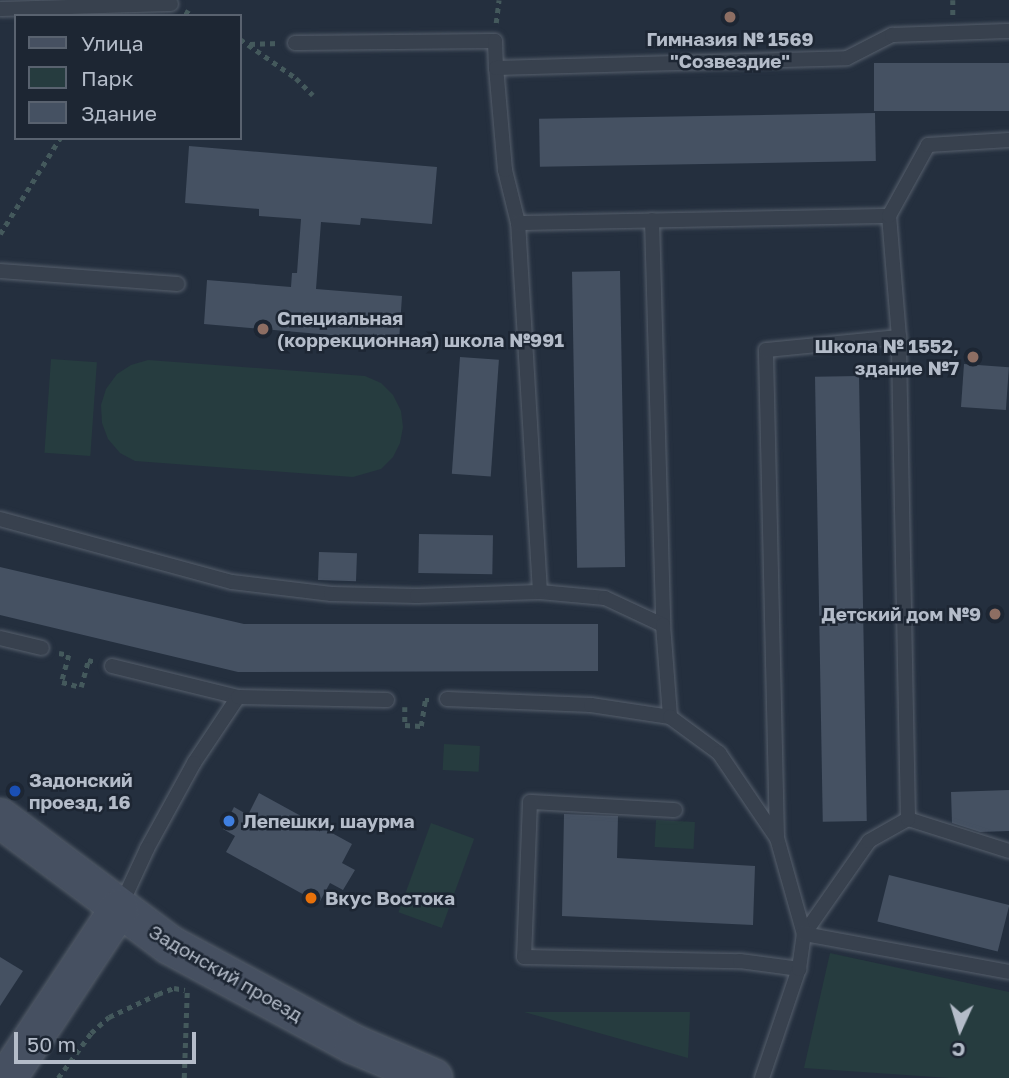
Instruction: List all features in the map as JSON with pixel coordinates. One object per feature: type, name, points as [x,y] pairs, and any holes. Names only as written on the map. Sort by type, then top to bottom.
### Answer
[{"type":"street","name":"Задонский проезд","points":[[0,818],[170,945],[353,1044],[433,1078]]},
{"type":"street","points":[[7,1078],[119,909]]},
{"type":"lane","points":[[0,9],[171,4]]},
{"type":"lane","points":[[496,68],[847,58],[892,35],[1009,31]]},
{"type":"lane","points":[[295,43],[495,41],[505,170],[519,223],[540,592]]},
{"type":"lane","points":[[908,819],[899,337],[889,216],[928,145],[1009,140]]},
{"type":"lane","points":[[519,223],[889,216]]},
{"type":"lane","points":[[652,220],[663,625],[670,717]]},
{"type":"lane","points":[[0,271],[178,284]]},
{"type":"lane","points":[[762,1078],[799,968],[804,934],[777,838],[766,350],[899,337]]},
{"type":"lane","points":[[0,519],[232,582],[331,594],[417,596],[540,592],[605,598],[663,625]]},
{"type":"lane","points":[[0,638],[42,648]]},
{"type":"lane","points":[[112,666],[238,698],[387,700]]},
{"type":"lane","points":[[119,909],[147,849],[194,763],[238,698]]},
{"type":"lane","points":[[447,699],[591,705],[670,717],[719,754],[777,838]]},
{"type":"lane","points":[[675,810],[530,802],[524,957],[740,961],[799,968]]},
{"type":"lane","points":[[804,934],[869,841],[908,819],[1009,852]]},
{"type":"lane","points":[[804,934],[1009,972]]},
{"type":"path","points":[[242,40],[296,78],[313,95]]},
{"type":"path","points":[[0,234],[59,140]]},
{"type":"path","points":[[42,648],[69,655],[62,682],[81,687],[88,660],[112,666]]},
{"type":"path","points":[[387,700],[405,700],[405,725],[421,726],[425,700],[447,699]]},
{"type":"path","points":[[58,1078],[91,1033],[108,1017],[174,988],[196,992]]},
{"type":"path","points":[[184,1078],[187,990]]},
{"type":"green space","points":[[51,359],[97,362],[90,456],[44,453]]},
{"type":"green space","points":[[148,360],[365,376],[381,383],[393,395],[401,411],[403,427],[400,443],[393,457],[381,469],[353,477],[135,461],[120,453],[108,439],[102,423],[101,405],[106,389],[117,374],[131,365]]},
{"type":"green space","points":[[444,744],[480,746],[479,772],[443,770]]},
{"type":"green space","points":[[656,820],[695,822],[694,849],[655,847]]},
{"type":"green space","points":[[431,823],[474,839],[442,928],[399,912]]},
{"type":"green space","points":[[830,953],[1009,992],[1009,1078],[949,1078],[804,1068]]},
{"type":"green space","points":[[524,1012],[690,1012],[688,1058]]},
{"type":"building","points":[[874,63],[1009,63],[1009,111],[874,111]]},
{"type":"building","points":[[875,113],[876,161],[540,167],[539,119]]},
{"type":"building","points":[[189,146],[437,167],[432,224],[361,218],[360,225],[321,222],[316,289],[402,296],[399,341],[204,324],[207,280],[291,287],[292,273],[297,273],[301,219],[259,216],[259,209],[185,203]]},
{"type":"building","points":[[620,271],[625,567],[577,568],[572,272]]},
{"type":"building","points":[[460,357],[499,360],[491,476],[452,474]]},
{"type":"building","points":[[964,364],[1009,367],[1006,410],[961,407]]},
{"type":"building","points":[[859,376],[867,821],[823,822],[815,377]]},
{"type":"building","points":[[419,534],[493,535],[492,574],[418,573]]},
{"type":"building","points":[[319,552],[357,553],[356,581],[318,580]]},
{"type":"building","points":[[0,567],[244,624],[598,624],[598,671],[238,672],[0,615]]},
{"type":"building","points":[[1009,790],[1009,831],[980,832],[952,823],[951,792]]},
{"type":"building","points":[[259,793],[352,844],[342,863],[355,870],[343,890],[330,883],[319,903],[226,852],[235,836],[223,829],[234,807],[248,815]]},
{"type":"building","points":[[564,814],[618,816],[617,858],[755,866],[753,925],[562,916]]},
{"type":"building","points":[[889,875],[1009,905],[998,952],[877,922]]},
{"type":"building","points":[[0,957],[23,971],[0,1006]]},
{"type":"place","name":"Гимназия № 1569 \"Созвездие\"","points":[[730,17]]},
{"type":"place","name":"Специальная (коррекционная) школа №991","points":[[263,329]]},
{"type":"place","name":"Школа № 1552, здание №7","points":[[973,357]]},
{"type":"place","name":"Детский дом №9","points":[[995,614]]},
{"type":"place","name":"Задонский проезд, 16","points":[[15,791]]},
{"type":"place","name":"Лепешки, шаурма","points":[[229,821]]},
{"type":"place","name":"Вкус Востока","points":[[311,898]]}]
